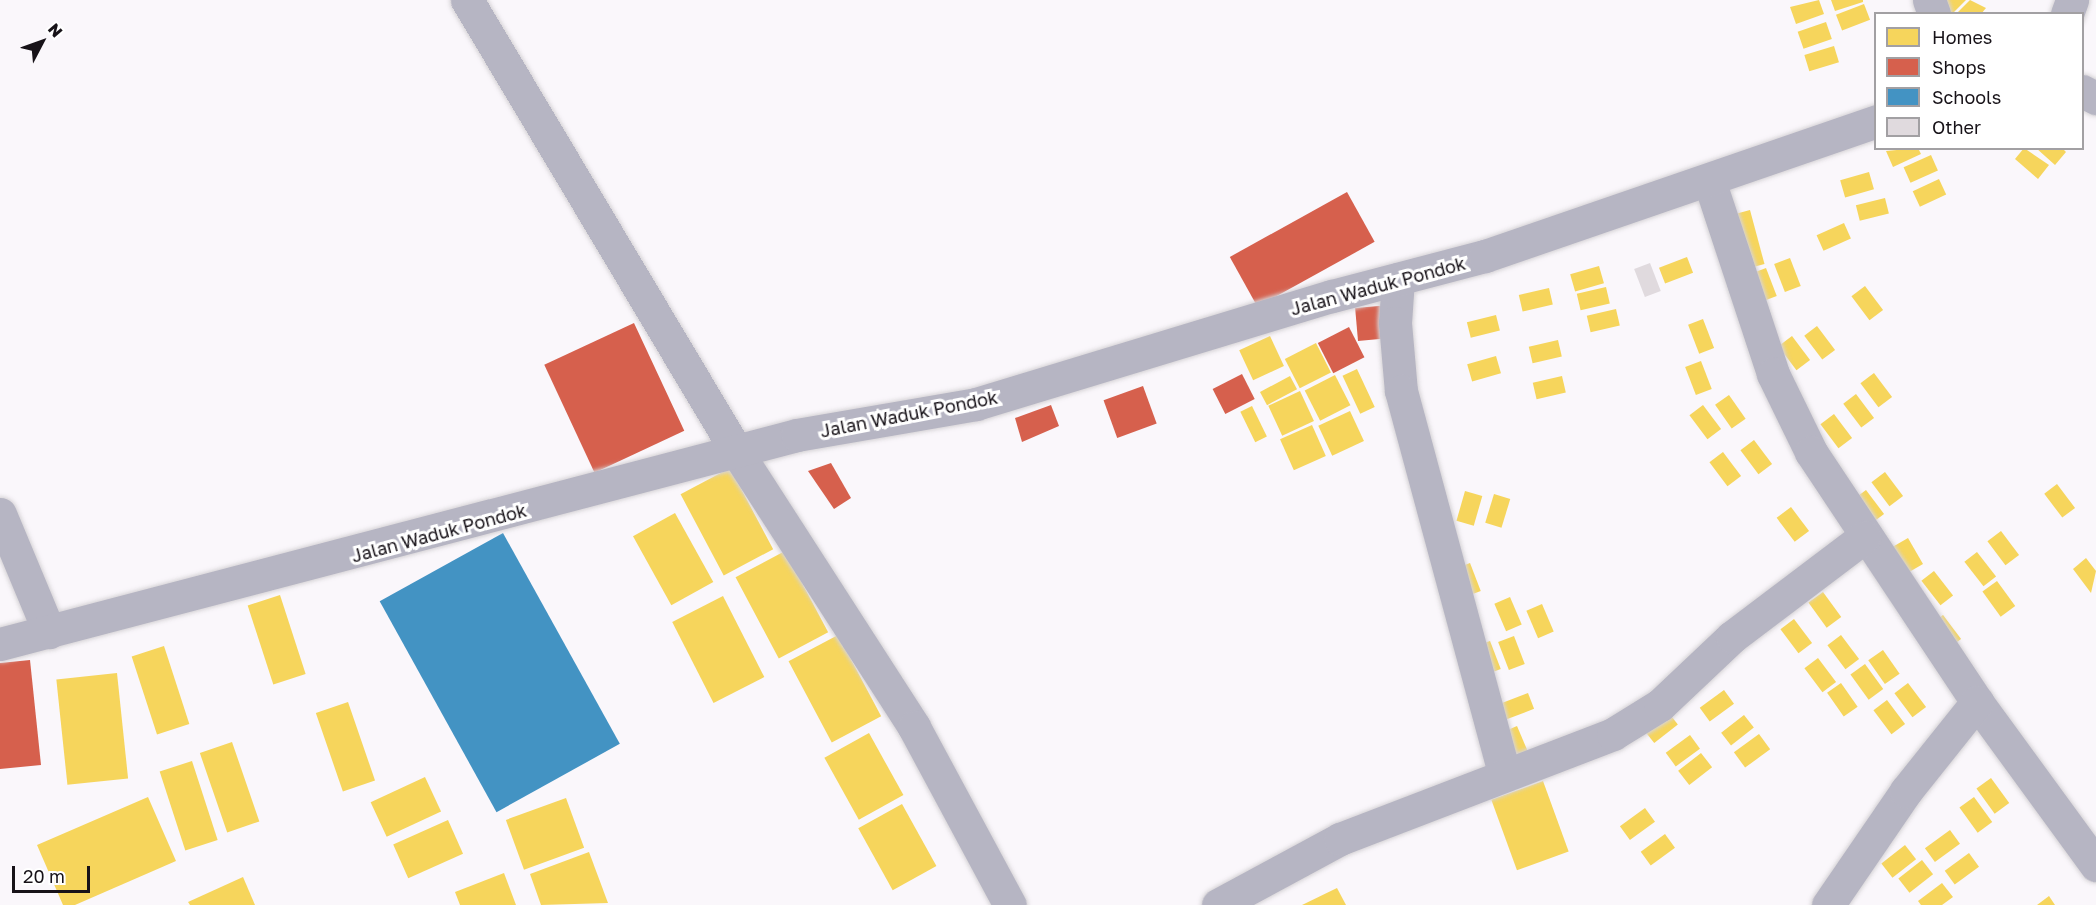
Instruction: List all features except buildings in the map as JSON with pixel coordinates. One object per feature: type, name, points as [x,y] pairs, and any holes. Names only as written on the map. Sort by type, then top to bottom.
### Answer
[{"type":"street","points":[[467,0],[737,452],[914,727],[1010,905]]},
{"type":"street","name":"Jalan Waduk Pondok","points":[[0,644],[797,435],[976,404],[1398,279],[1485,256],[1874,121]]},
{"type":"street","points":[[1709,180],[1773,374],[1811,453],[1864,537],[1977,702],[2096,865]]},
{"type":"street","points":[[1398,279],[1395,323],[1403,401],[1504,773]]},
{"type":"street","points":[[0,514],[49,632]]},
{"type":"street","points":[[1218,905],[1340,839],[1504,773],[1613,734],[1660,705],[1732,637],[1864,537]]},
{"type":"street","points":[[1828,905],[1906,790],[1977,702]]}]
